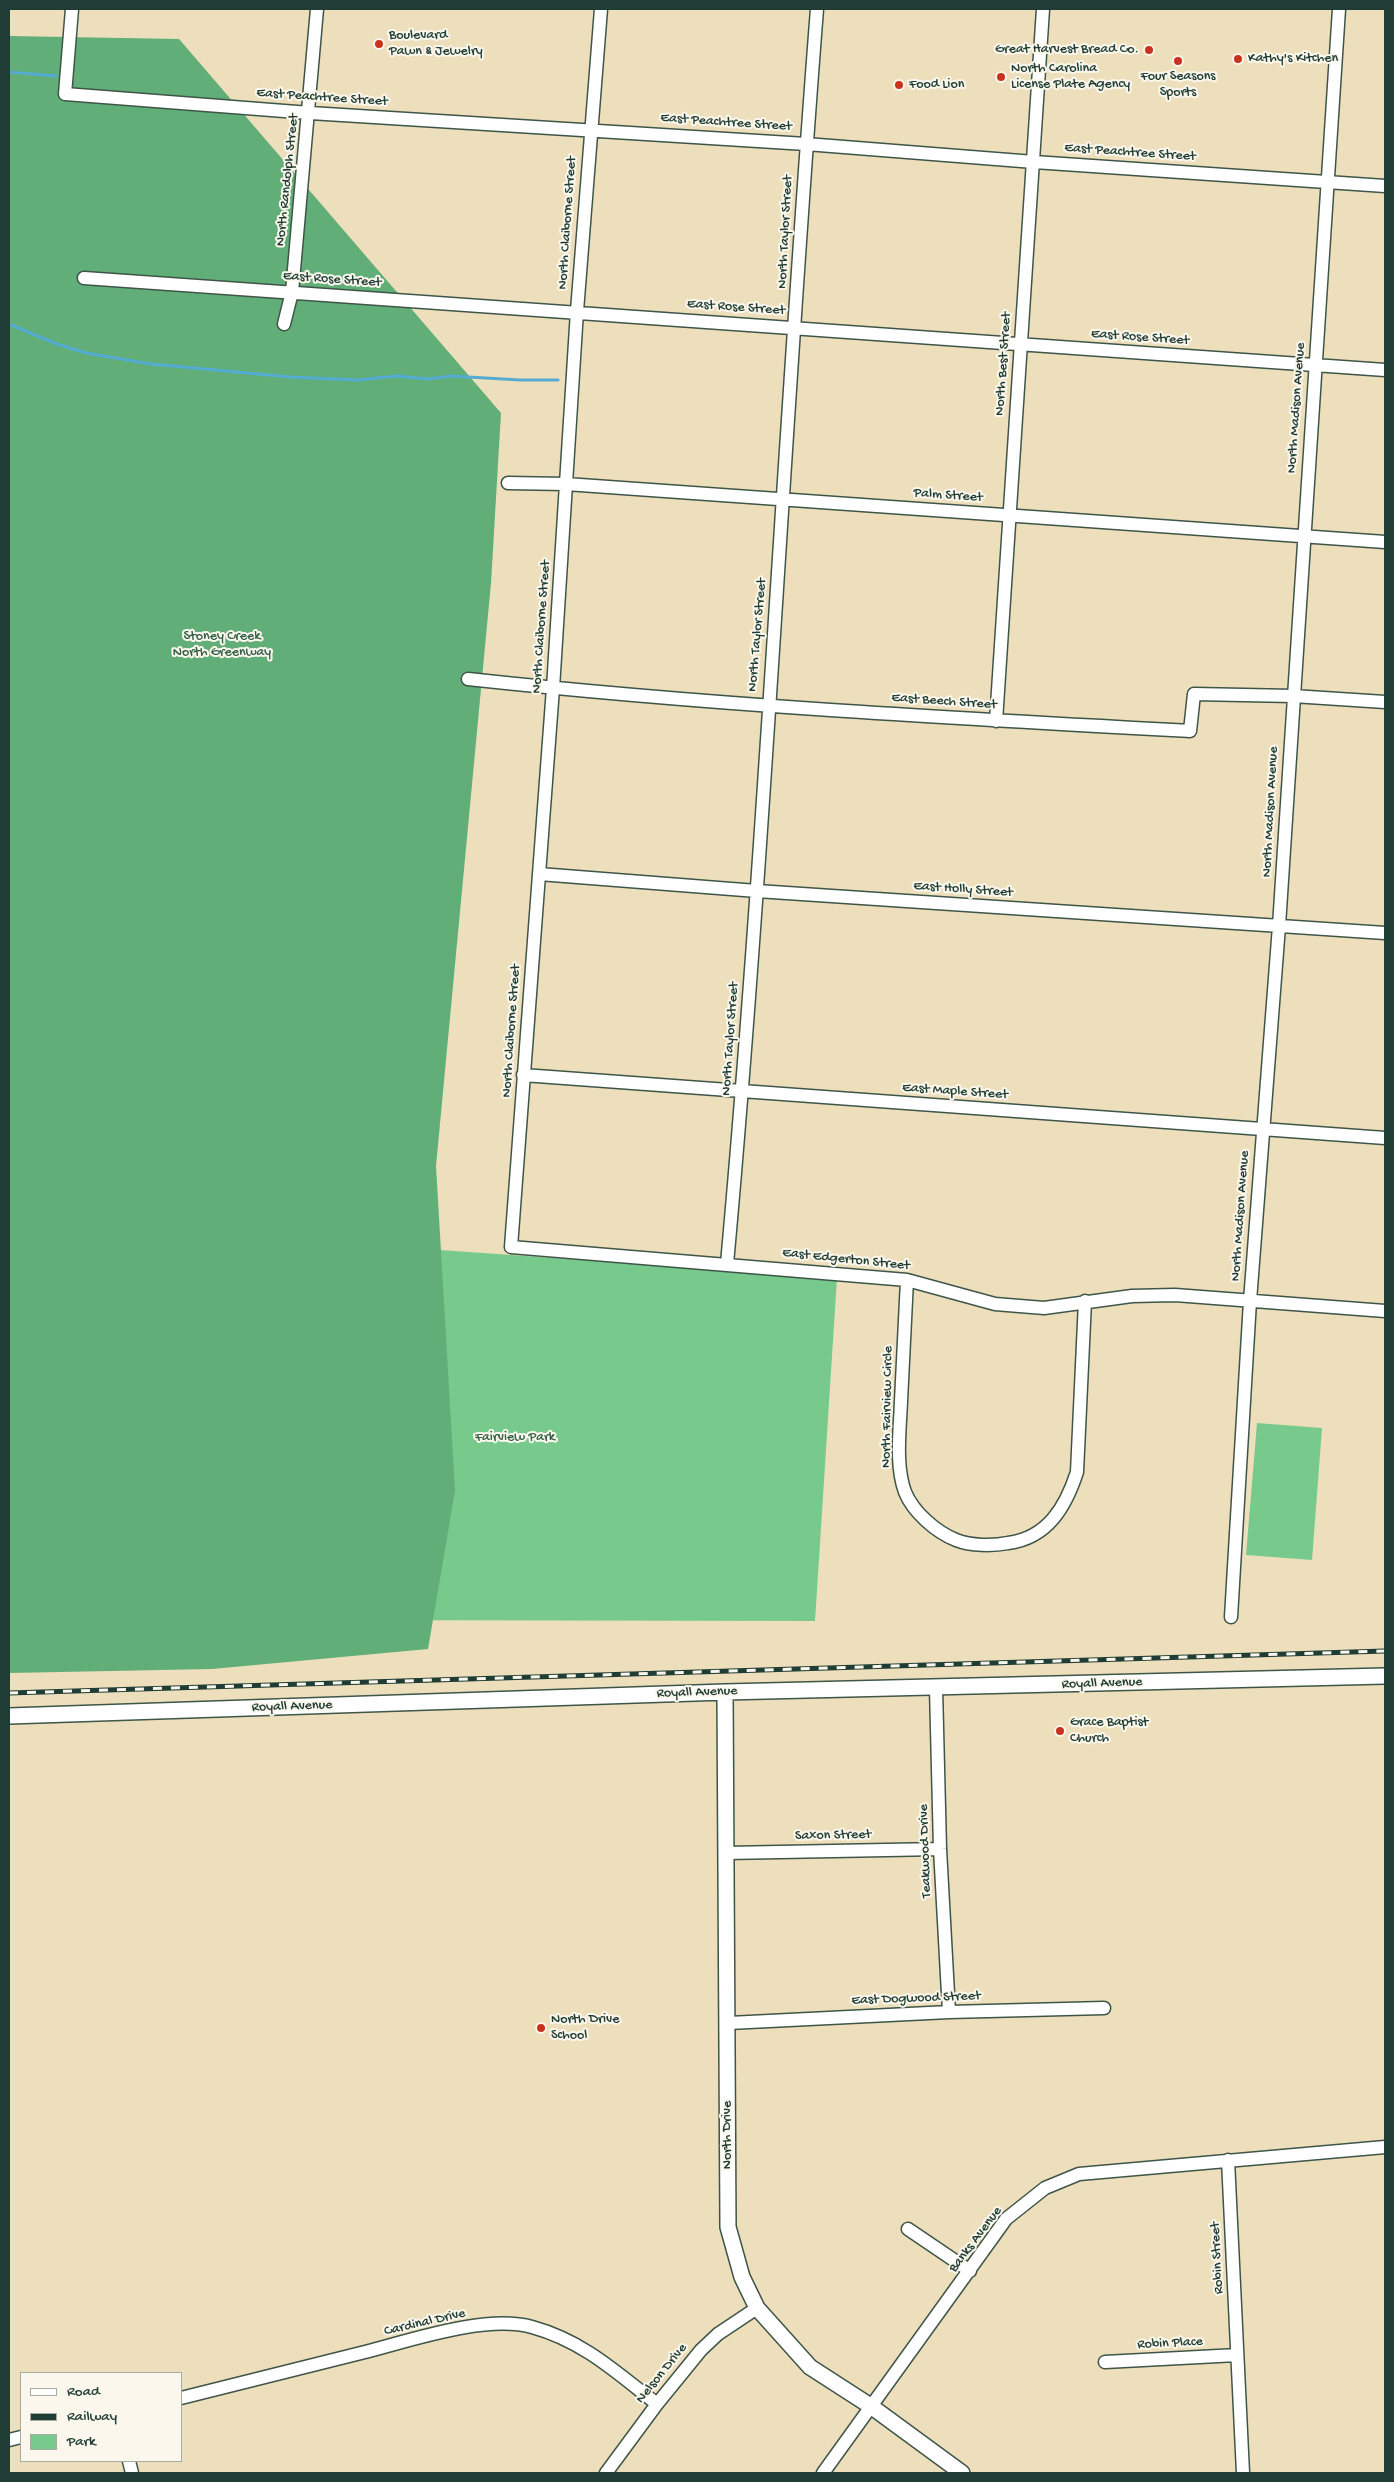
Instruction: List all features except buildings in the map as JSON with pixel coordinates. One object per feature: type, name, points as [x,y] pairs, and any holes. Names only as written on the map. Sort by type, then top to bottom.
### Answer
[{"type":"street","name":"East Peachtree Street","points":[[72,9],[65,94],[310,113],[590,129],[1385,186]]},
{"type":"street","name":"North Randolph Street","points":[[284,324],[292,292],[310,113],[317,9]]},
{"type":"street","name":"North Claiborne Street","points":[[511,1247],[553,688],[577,311],[600,9]]},
{"type":"street","name":"North Taylor Street","points":[[727,1264],[757,891],[806,144],[817,9]]},
{"type":"street","name":"North Best Street","points":[[996,721],[1043,9]]},
{"type":"street","name":"North Madison Avenue","points":[[1231,1617],[1250,1301],[1279,926],[1314,365],[1339,9]]},
{"type":"street","name":"East Rose Street","points":[[84,278],[577,311],[1385,370]]},
{"type":"street","name":"Palm Street","points":[[508,483],[566,484],[1385,542]]},
{"type":"street","name":"East Beech Street","points":[[468,679],[553,688],[996,721],[1190,731],[1194,694],[1293,696],[1385,702]]},
{"type":"street","name":"East Holly Street","points":[[539,874],[757,891],[1385,933]]},
{"type":"street","name":"East Maple Street","points":[[523,1075],[1385,1138]]},
{"type":"street","name":"East Edgerton Street","points":[[511,1247],[907,1280],[996,1304],[1044,1308],[1132,1296],[1175,1295],[1385,1311]]},
{"type":"street","name":"North Fairview Circle","points":[[907,1280],[900,1420],[900,1462],[904,1491],[912,1505],[931,1525],[956,1541],[992,1546],[1024,1541],[1050,1522],[1068,1499],[1077,1472],[1086,1301]]},
{"type":"street","name":"Royall Avenue","points":[[9,1716],[725,1692],[1385,1676]]},
{"type":"street","name":"Teakwood Drive","points":[[936,1688],[940,1849],[949,2012]]},
{"type":"street","name":"North Drive","points":[[725,1692],[728,2227],[742,2277],[757,2308],[810,2367],[872,2407],[962,2473]]},
{"type":"street","name":"Saxon Street","points":[[726,1853],[940,1849]]},
{"type":"street","name":"East Dogwood Street","points":[[728,2023],[949,2012],[1104,2008]]},
{"type":"street","name":"Banks Avenue","points":[[823,2473],[1006,2220],[1045,2188],[1079,2174],[1385,2147]]},
{"type":"street","name":"Robin Street","points":[[1228,2160],[1243,2473]]},
{"type":"street","points":[[908,2229],[970,2271]]},
{"type":"street","name":"Nelson Drive","points":[[606,2473],[657,2404],[701,2350],[718,2334],[757,2308]]},
{"type":"street","name":"Cardinal Drive","points":[[182,2398],[456,2330],[503,2324],[530,2327],[563,2337],[593,2354],[657,2404]]},
{"type":"street","name":"Robin Place","points":[[1105,2362],[1237,2355]]},
{"type":"green space","name":"Stoney Creek North Greenway","points":[[9,36],[179,39],[501,413],[491,583],[436,1166],[455,1491],[428,1649],[212,1669],[9,1673]]},
{"type":"green space","name":"Fairview Park","points":[[341,1243],[837,1278],[815,1621],[319,1620]]},
{"type":"green space","points":[[1257,1423],[1322,1428],[1312,1560],[1246,1555]]},
{"type":"waterway","points":[[9,72],[56,76]]},
{"type":"waterway","points":[[9,324],[57,344],[86,353],[151,364],[290,377],[358,380],[397,376],[428,379],[451,376],[558,380]]},
{"type":"railway","points":[[9,1693],[1385,1651]]},
{"type":"place","name":"Boulevard Pawn & Jewelry","points":[[379,44]]},
{"type":"place","name":"Great Harvest Bread Co.","points":[[1149,50]]},
{"type":"place","name":"Kathy's Kitchen","points":[[1238,59]]},
{"type":"place","name":"Four Seasons Sports","points":[[1178,61]]},
{"type":"place","name":"North Carolina License Plate Agency","points":[[1001,77]]},
{"type":"place","name":"Food Lion","points":[[899,85]]},
{"type":"place","name":"Grace Baptist Church","points":[[1060,1731]]},
{"type":"place","name":"North Drive School","points":[[541,2028]]}]
